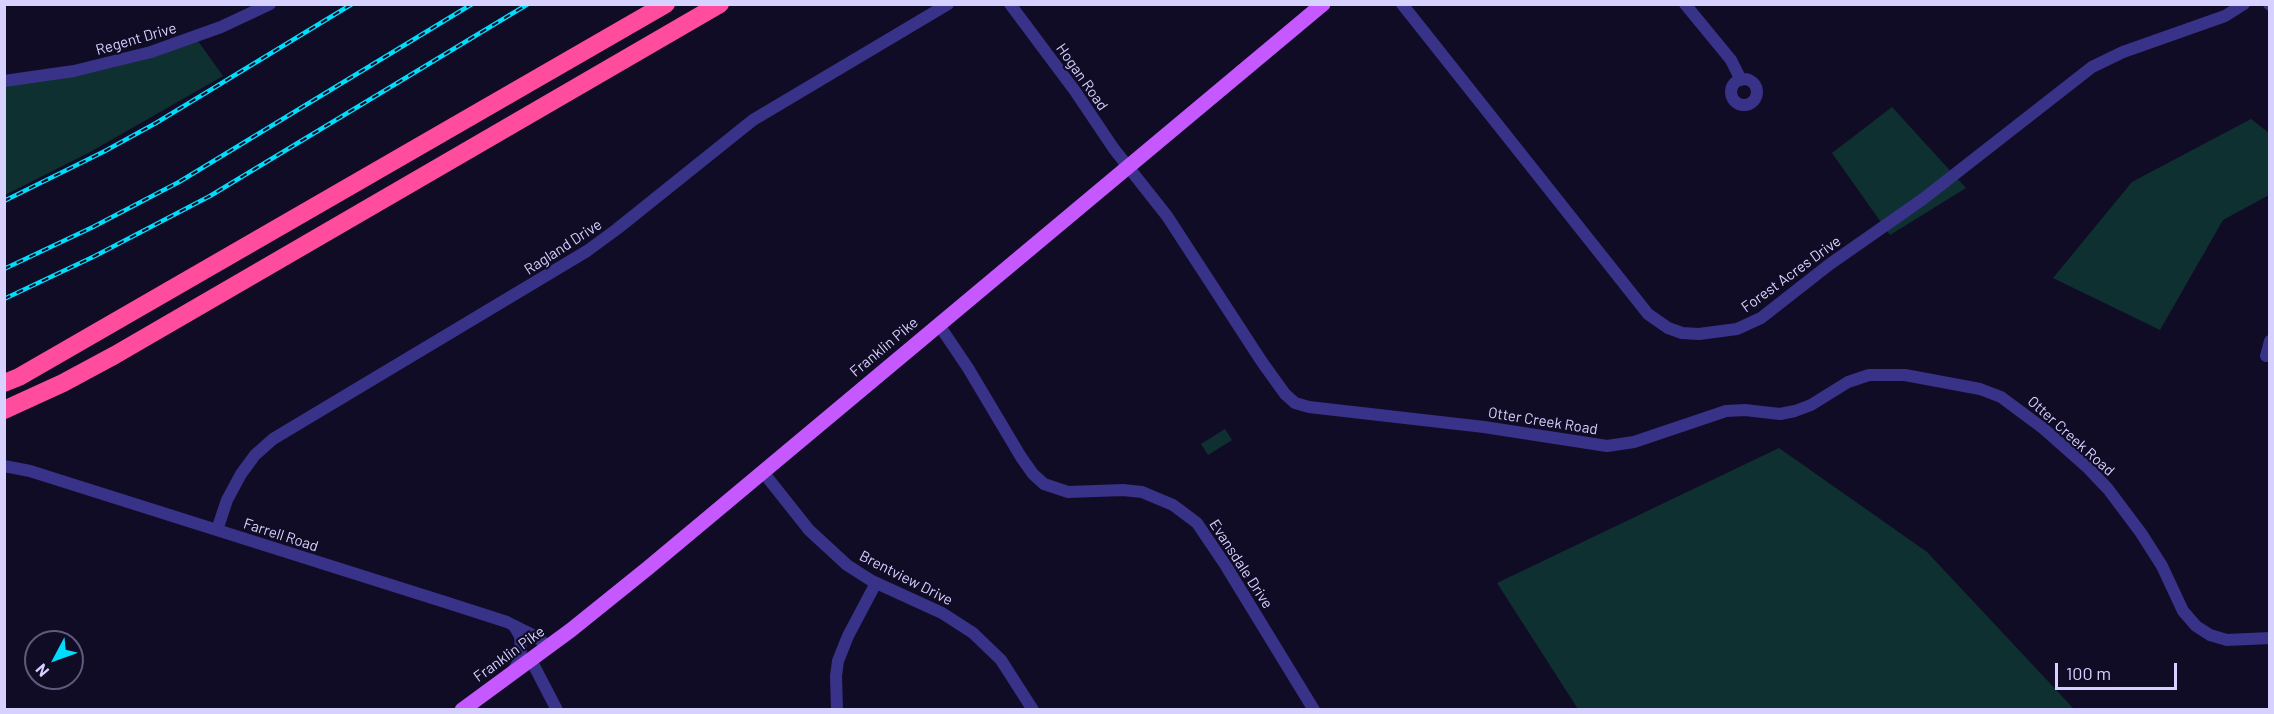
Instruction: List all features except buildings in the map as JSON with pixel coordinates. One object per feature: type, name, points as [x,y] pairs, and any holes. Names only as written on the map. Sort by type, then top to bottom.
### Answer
[{"type":"highway","points":[[4,383],[30,372],[666,4]]},
{"type":"highway","points":[[4,410],[63,383],[115,355],[720,4]]},
{"type":"main road","name":"Franklin Pike","points":[[462,710],[549,647],[619,592],[1323,4]]},
{"type":"street","name":"Regent Drive","points":[[4,81],[74,71],[151,52],[221,27],[270,4]]},
{"type":"street","name":"Ragland Drive","points":[[217,530],[227,500],[241,474],[255,455],[273,439],[587,251],[617,230],[753,120],[948,4]]},
{"type":"street","name":"Hogan Road","points":[[1010,4],[1075,91],[1127,167]]},
{"type":"street","name":"Forest Acres Drive","points":[[1402,4],[1647,314],[1668,328],[1682,333],[1699,334],[1737,329],[1761,318],[1830,264],[1923,199],[2092,67],[2123,52],[2225,16],[2244,4]]},
{"type":"street","points":[[1685,4],[1731,60],[1741,80]]},
{"type":"street","name":"Otter Creek Road","points":[[1127,167],[1167,216],[1276,382],[1290,399],[1301,405],[1484,427],[1606,446],[1634,442],[1719,412],[1744,410],[1780,414],[1795,411],[1811,405],[1848,382],[1869,375],[1905,375],[1980,389],[2001,397],[2035,421],[2081,461],[2108,489],[2141,533],[2162,566],[2183,611],[2196,626],[2210,635],[2227,640],[2270,638]]},
{"type":"street","name":"Evansdale Drive","points":[[939,325],[968,368],[1021,457],[1033,474],[1044,484],[1068,492],[1123,490],[1142,492],[1163,499],[1197,523],[1314,710]]},
{"type":"street","points":[[2266,356],[2270,341]]},
{"type":"street","name":"Farrell Road","points":[[4,466],[40,474],[448,603],[513,626],[535,636],[549,647]]},
{"type":"street","name":"Brentview Drive","points":[[763,472],[819,540],[847,565],[876,583],[942,613],[973,633],[1001,660],[1034,710]]},
{"type":"street","points":[[837,710],[838,661],[848,636],[876,583]]},
{"type":"street","points":[[509,676],[521,654],[520,638],[513,626]]},
{"type":"street","points":[[531,660],[557,710]]},
{"type":"green space","points":[[198,41],[223,76],[90,152],[5,195],[4,86],[111,68]]},
{"type":"green space","points":[[1892,107],[1966,188],[1890,235],[1832,153]]},
{"type":"green space","points":[[2251,119],[2269,133],[2269,195],[2223,220],[2160,330],[2053,278],[2132,182]]},
{"type":"green space","points":[[1225,429],[1232,440],[1208,455],[1201,444]]},
{"type":"green space","points":[[1779,448],[1927,552],[2074,709],[1578,709],[1497,583]]},
{"type":"railway","points":[[4,201],[156,123],[352,4]]},
{"type":"railway","points":[[4,269],[93,227],[179,182],[472,4]]},
{"type":"railway","points":[[4,299],[95,256],[210,196],[528,4]]}]
